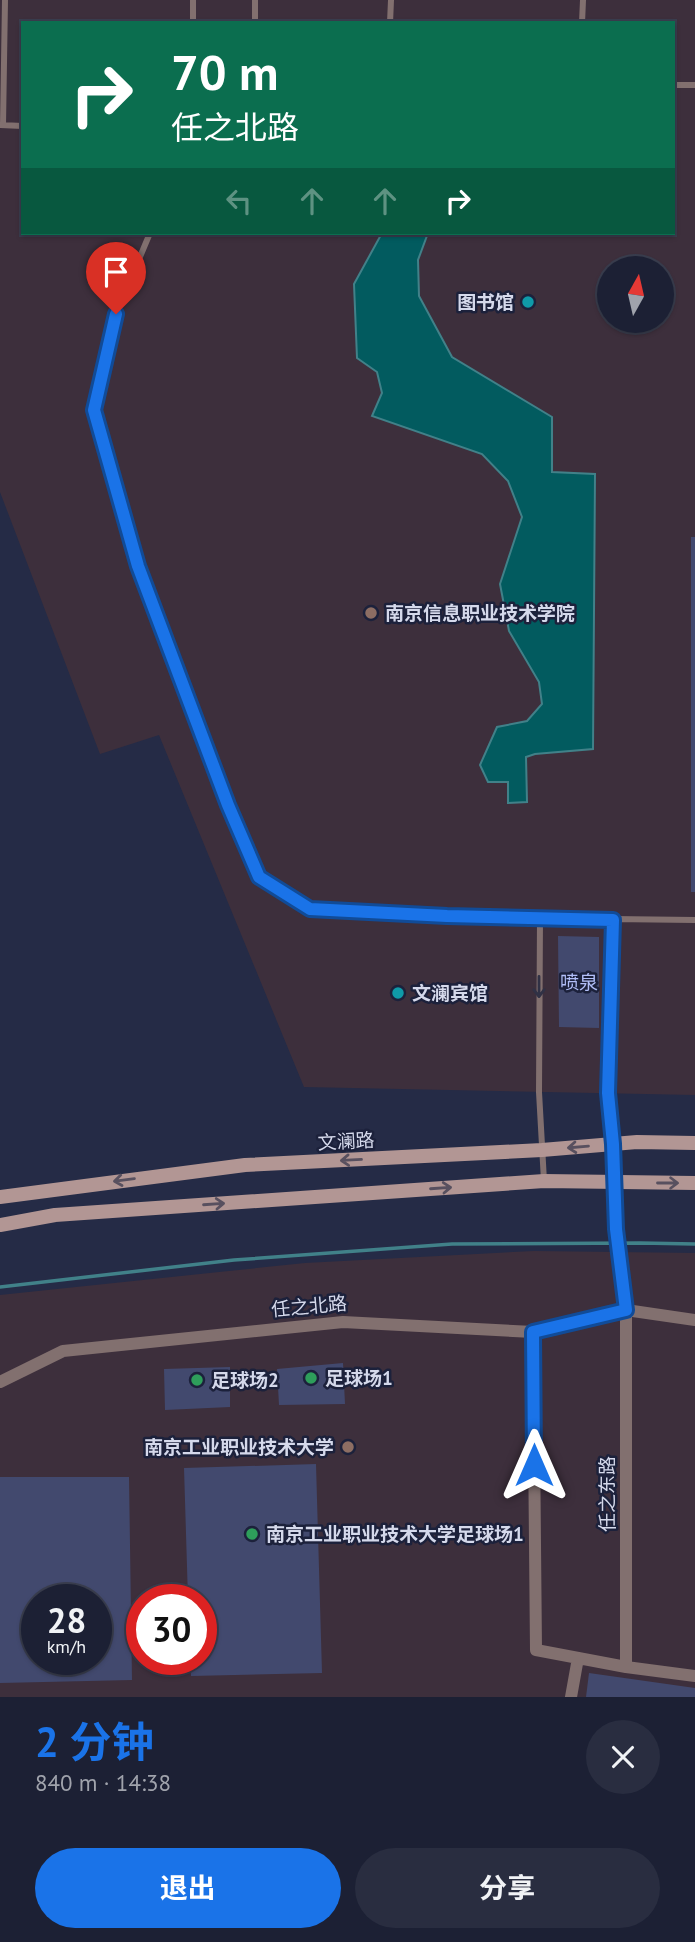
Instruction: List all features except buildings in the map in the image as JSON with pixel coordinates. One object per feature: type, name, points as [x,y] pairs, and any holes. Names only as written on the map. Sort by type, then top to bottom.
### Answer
[{"type":"main road","name":"文澜路","points":[[0,1197],[245,1164],[542,1150],[637,1142],[695,1143]]},
{"type":"main road","points":[[0,1225],[55,1215],[544,1181],[695,1183]]},
{"type":"street","name":"任之东路","points":[[619,1252],[626,1310],[626,1667]]},
{"type":"street","points":[[626,1310],[695,1320]]},
{"type":"street","name":"任之北路","points":[[0,1382],[63,1351],[100,1346],[343,1322],[533,1332],[626,1310]]},
{"type":"street","points":[[533,1332],[536,1650],[626,1667],[695,1676]]},
{"type":"street","points":[[571,1697],[578,1658]]},
{"type":"lane","points":[[5,0],[2,125],[21,126]]},
{"type":"lane","points":[[193,0],[193,21]]},
{"type":"lane","points":[[255,0],[255,21]]},
{"type":"lane","points":[[390,21],[391,0]]},
{"type":"lane","points":[[582,21],[583,0]]},
{"type":"lane","points":[[675,85],[695,85]]},
{"type":"lane","points":[[149,235],[116,314],[94,410],[138,566],[228,805],[259,877],[310,909],[540,919],[695,920]]},
{"type":"lane","points":[[540,919],[539,1091],[544,1181]]},
{"type":"lane","points":[[613,920],[608,1093],[619,1252]]},
{"type":"shaded area","name":"南京信息职业技术学院","points":[[0,0],[695,0],[695,1095],[304,1087],[159,735],[100,754],[0,492]]},
{"type":"shaded area","points":[[381,235],[427,235],[418,260],[419,296],[452,357],[552,417],[552,472],[595,474],[593,749],[526,757],[527,802],[508,803],[508,782],[488,782],[480,765],[497,727],[527,721],[542,704],[539,682],[509,631],[500,584],[522,517],[508,481],[482,454],[372,416],[382,393],[377,372],[357,358],[354,284]]},
{"type":"shaded area","name":"南京工业职业技术大学","points":[[534,1251],[695,1253],[695,1697],[0,1697],[0,1295],[305,1263]]},
{"type":"green space","points":[[691,537],[695,537],[695,892],[691,892]]},
{"type":"green space","name":"喷泉","points":[[558,936],[599,937],[599,1028],[559,1027]]},
{"type":"green space","name":"足球场1","points":[[343,1363],[345,1404],[279,1405],[277,1369]]},
{"type":"green space","name":"足球场2","points":[[230,1367],[230,1407],[165,1410],[164,1369]]},
{"type":"green space","name":"南京工业职业技术大学足球场1","points":[[316,1464],[322,1673],[191,1676],[217,1675],[217,1584],[188,1584],[184,1468]]},
{"type":"green space","points":[[0,1477],[129,1477],[131,1584],[126,1584],[126,1675],[132,1675],[132,1680],[0,1683]]},
{"type":"green space","points":[[589,1673],[695,1688],[695,1697],[586,1697]]},
{"type":"waterway","points":[[0,1287],[234,1260],[452,1244],[695,1244]]},
{"type":"place","name":"图书馆","points":[[528,302]]},
{"type":"place","name":"南京信息职业技术学院","points":[[371,613]]},
{"type":"place","name":"文澜宾馆","points":[[398,993]]},
{"type":"place","name":"足球场1","points":[[311,1378]]},
{"type":"place","name":"足球场2","points":[[197,1380]]},
{"type":"place","name":"南京工业职业技术大学","points":[[348,1447]]},
{"type":"place","name":"南京工业职业技术大学足球场1","points":[[252,1534]]},
{"type":"route","points":[[116,314],[94,410],[138,566],[228,805],[259,877],[310,909],[613,920],[608,1093],[616,1229],[626,1310],[533,1332],[534,1465]]}]
